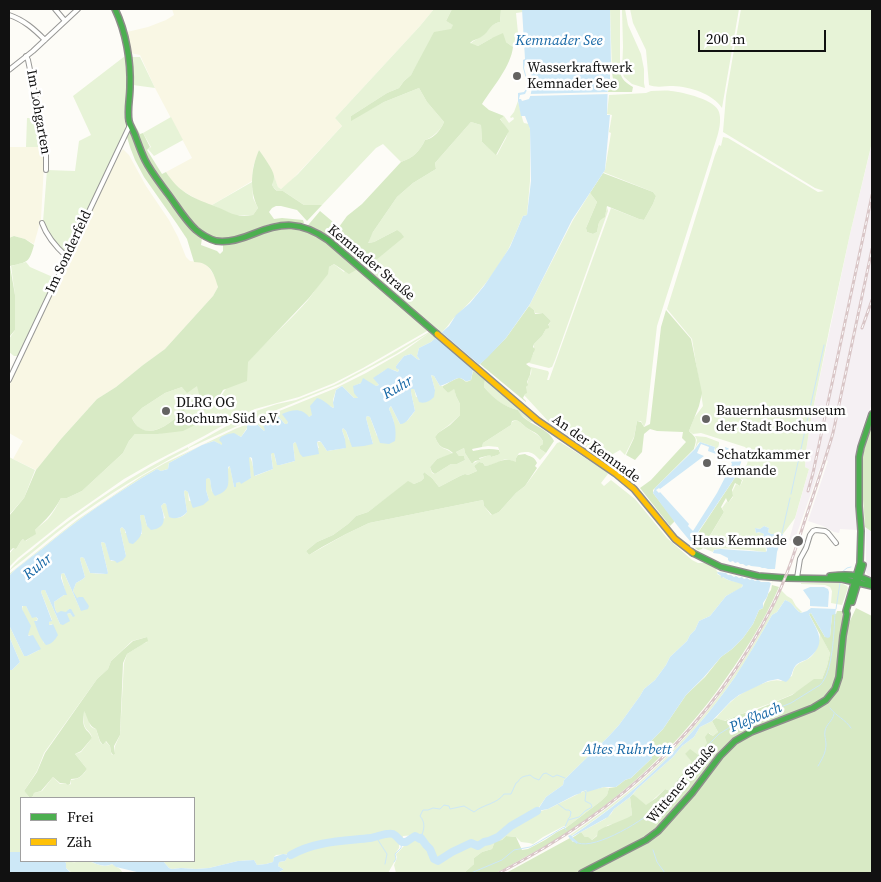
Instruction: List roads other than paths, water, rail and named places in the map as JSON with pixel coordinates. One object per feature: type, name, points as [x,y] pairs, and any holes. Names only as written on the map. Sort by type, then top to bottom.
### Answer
[{"type":"main road","name":"Kemnader Straße","points":[[115,9],[122,26],[127,54],[130,78],[130,125],[144,159],[195,229],[204,236],[230,242],[270,228],[286,225],[304,227],[316,232],[340,250],[487,377]]},
{"type":"main road","name":"An der Kemnade","points":[[487,377],[547,427],[628,484],[641,496],[675,539],[688,551],[721,567],[758,576],[842,579],[872,586]]},
{"type":"main road","name":"Wittener Straße","points":[[582,873],[640,844],[658,831],[692,793],[720,756],[735,741],[751,732],[813,708],[826,700],[835,689],[840,677],[846,611],[857,583],[860,563],[859,457],[872,414]]},
{"type":"main road","name":"An der Kemnade","points":[[820,578],[844,574],[858,575]]},
{"type":"main road","points":[[858,575],[872,582]]},
{"type":"street","points":[[55,9],[65,21]]},
{"type":"street","points":[[9,70],[78,9]]},
{"type":"street","points":[[9,15],[32,27],[45,40]]},
{"type":"street","name":"Im Lohgarten","points":[[26,56],[45,139],[46,170]]},
{"type":"street","name":"Im Sonderfeld","points":[[9,380],[130,125]]},
{"type":"street","points":[[42,222],[45,232],[50,239],[67,257]]},
{"type":"street","points":[[797,578],[800,559],[813,531],[825,531],[836,543]]},
{"type":"water","points":[[522,9],[610,9],[611,68],[610,79],[608,79],[607,115],[610,115],[605,170],[572,220],[530,304],[506,338],[473,370],[471,380],[466,381],[459,378],[440,386],[434,376],[431,375],[435,390],[434,397],[429,401],[421,403],[414,389],[411,389],[415,411],[407,421],[400,424],[391,406],[389,409],[396,432],[395,441],[389,444],[380,443],[370,417],[367,416],[373,444],[352,447],[343,428],[346,448],[327,451],[319,441],[317,442],[319,454],[303,457],[295,442],[293,444],[295,461],[277,465],[274,453],[272,453],[273,469],[254,476],[252,458],[250,457],[251,478],[241,484],[240,482],[236,483],[236,487],[234,487],[229,466],[228,485],[220,494],[215,496],[210,479],[206,479],[206,490],[209,500],[203,505],[193,508],[188,492],[185,490],[187,512],[181,517],[169,517],[166,504],[164,503],[161,506],[163,522],[156,529],[151,530],[147,526],[144,515],[141,515],[141,534],[133,544],[129,543],[125,530],[122,527],[120,529],[126,556],[123,560],[117,563],[110,560],[105,543],[101,543],[107,574],[90,573],[84,558],[81,557],[85,577],[76,583],[73,591],[77,598],[83,597],[89,606],[88,609],[81,611],[64,573],[61,574],[67,595],[54,602],[55,609],[57,613],[61,611],[66,612],[71,609],[75,616],[73,617],[70,613],[67,614],[70,621],[63,625],[60,624],[45,590],[42,590],[41,592],[52,621],[49,622],[49,625],[53,624],[58,635],[52,643],[46,645],[44,643],[34,621],[38,619],[36,617],[32,618],[26,606],[22,606],[31,626],[28,635],[33,635],[41,649],[24,656],[9,625],[9,576],[20,565],[112,497],[157,469],[161,471],[168,469],[169,463],[202,445],[214,441],[222,445],[219,440],[228,434],[234,433],[241,437],[247,429],[247,425],[250,424],[256,423],[264,431],[263,425],[266,420],[277,415],[287,424],[288,422],[282,414],[290,411],[297,410],[309,417],[312,415],[310,406],[317,398],[333,408],[336,390],[342,386],[354,398],[358,398],[354,393],[353,386],[361,383],[363,378],[376,386],[379,385],[373,378],[388,368],[398,372],[399,370],[396,366],[404,356],[411,354],[420,360],[417,356],[419,348],[431,342],[470,303],[484,286],[510,247],[523,216],[527,215],[531,181],[530,129],[525,116],[521,116],[518,101],[518,93],[524,92],[528,86],[523,68],[523,60],[525,59]],"holes":[[[525,62],[531,74],[532,87],[529,99],[522,101],[519,99],[520,95],[525,94],[529,86],[524,68]]]},
{"type":"water","points":[[700,442],[715,447],[714,451],[717,452],[716,454],[708,451],[709,447],[701,444],[697,453],[704,456],[656,490],[689,524],[688,526],[693,531],[717,493],[732,464],[732,458],[722,455],[725,447],[741,453],[743,457],[736,476],[692,541],[690,541],[653,493],[655,488]]},
{"type":"water","name":"Altes Ruhrbett","points":[[764,526],[769,528],[768,532],[771,534],[783,534],[763,608],[759,610],[753,624],[743,638],[721,657],[686,695],[663,729],[652,740],[650,750],[652,758],[631,778],[616,787],[604,787],[587,792],[586,790],[548,809],[537,811],[546,797],[563,785],[564,780],[619,725],[644,689],[655,680],[670,657],[687,641],[699,621],[710,616],[726,596],[742,587],[743,585],[741,584],[723,577],[721,578],[717,573],[728,558],[713,553],[714,550],[766,552],[766,538],[763,537],[764,534],[756,533],[755,528],[760,529]]},
{"type":"water","points":[[810,587],[824,587],[828,589],[828,607],[810,606],[810,600],[803,590]]},
{"type":"water","points":[[785,600],[801,613],[811,608],[836,609],[835,614],[832,615],[830,637],[825,637],[811,613],[809,614],[819,636],[818,646],[810,657],[796,665],[786,682],[778,679],[768,681],[739,695],[712,721],[700,727],[694,737],[682,746],[673,757],[630,797],[614,809],[608,817],[572,837],[578,842],[577,844],[571,840],[568,836],[572,836],[618,802],[681,745],[718,701],[735,677],[772,615],[777,612]]},
{"type":"water","points":[[9,636],[20,662],[12,670],[9,670]]},
{"type":"water","points":[[10,852],[20,852],[20,862],[65,862],[66,868],[71,873],[9,873]]},
{"type":"water","points":[[283,854],[291,855],[285,861],[279,862],[278,866],[283,870],[277,873],[141,873],[116,867],[112,864],[103,866],[92,862],[164,862],[172,869],[196,869],[238,861],[254,860],[257,865],[266,864],[273,862],[274,857]]},
{"type":"waterway","points":[[791,494],[824,345]]},
{"type":"waterway","points":[[782,533],[790,498]]},
{"type":"waterway","name":"Pleßbach","points":[[842,572],[851,567]]},
{"type":"waterway","name":"Pleßbach","points":[[836,609],[840,583]]},
{"type":"waterway","name":"Pleßbach","points":[[578,843],[586,844],[608,838],[644,818],[660,805],[719,734],[732,726],[791,703],[820,685],[828,671],[830,662],[835,613]]},
{"type":"waterway","points":[[830,708],[851,728]]},
{"type":"waterway","points":[[818,766],[824,756],[826,729],[834,714]]},
{"type":"waterway","points":[[418,837],[421,837],[424,829],[420,816],[423,810],[440,809],[444,805],[449,806],[450,809],[464,806],[474,812],[498,800],[504,794],[511,794],[516,783],[523,777],[530,775],[539,780],[546,773],[553,777],[557,775],[565,778]]},
{"type":"waterway","points":[[565,827],[568,820],[579,817],[592,807],[591,804],[585,801],[586,792],[583,790]]},
{"type":"waterway","points":[[558,804],[571,812],[568,819]]},
{"type":"waterway","name":"Altes Ruhrbett","points":[[291,855],[320,844],[391,834],[402,842],[406,842],[415,836],[421,838],[430,849],[434,859],[438,861],[471,843],[478,846],[498,837],[511,826],[537,811]]},
{"type":"waterway","name":"Pleßbach","points":[[471,873],[502,860],[514,850],[530,847],[564,827],[566,830]]},
{"type":"waterway","points":[[376,837],[387,854],[385,864]]},
{"type":"waterway","points":[[394,862],[396,859],[395,854],[401,848],[402,842]]},
{"type":"waterway","points":[[653,850],[657,862],[665,873]]},
{"type":"railway","points":[[808,491],[872,195]]},
{"type":"railway","points":[[499,873],[585,822],[623,793],[658,762],[691,727],[721,690],[748,649],[773,605],[786,575],[826,456],[833,433],[872,249]]},
{"type":"railway","points":[[862,328],[872,300]]},
{"type":"place","name":"Wasserkraftwerk Kemnader See","points":[[517,76]]},
{"type":"place","name":"DLRG OG Bochum-Süd e.V.","points":[[166,411]]},
{"type":"place","name":"Bauernhausmuseum der Stadt Bochum","points":[[706,419]]},
{"type":"place","name":"Schatzkammer Kemande","points":[[707,463]]},
{"type":"place","name":"Haus Kemnade","points":[[798,541]]},
{"type":"water label","name":"Kemnader See","points":[[559,41]]},
{"type":"water label","name":"Ruhr","points":[[398,388]]},
{"type":"water label","name":"Ruhr","points":[[38,567]]}]
